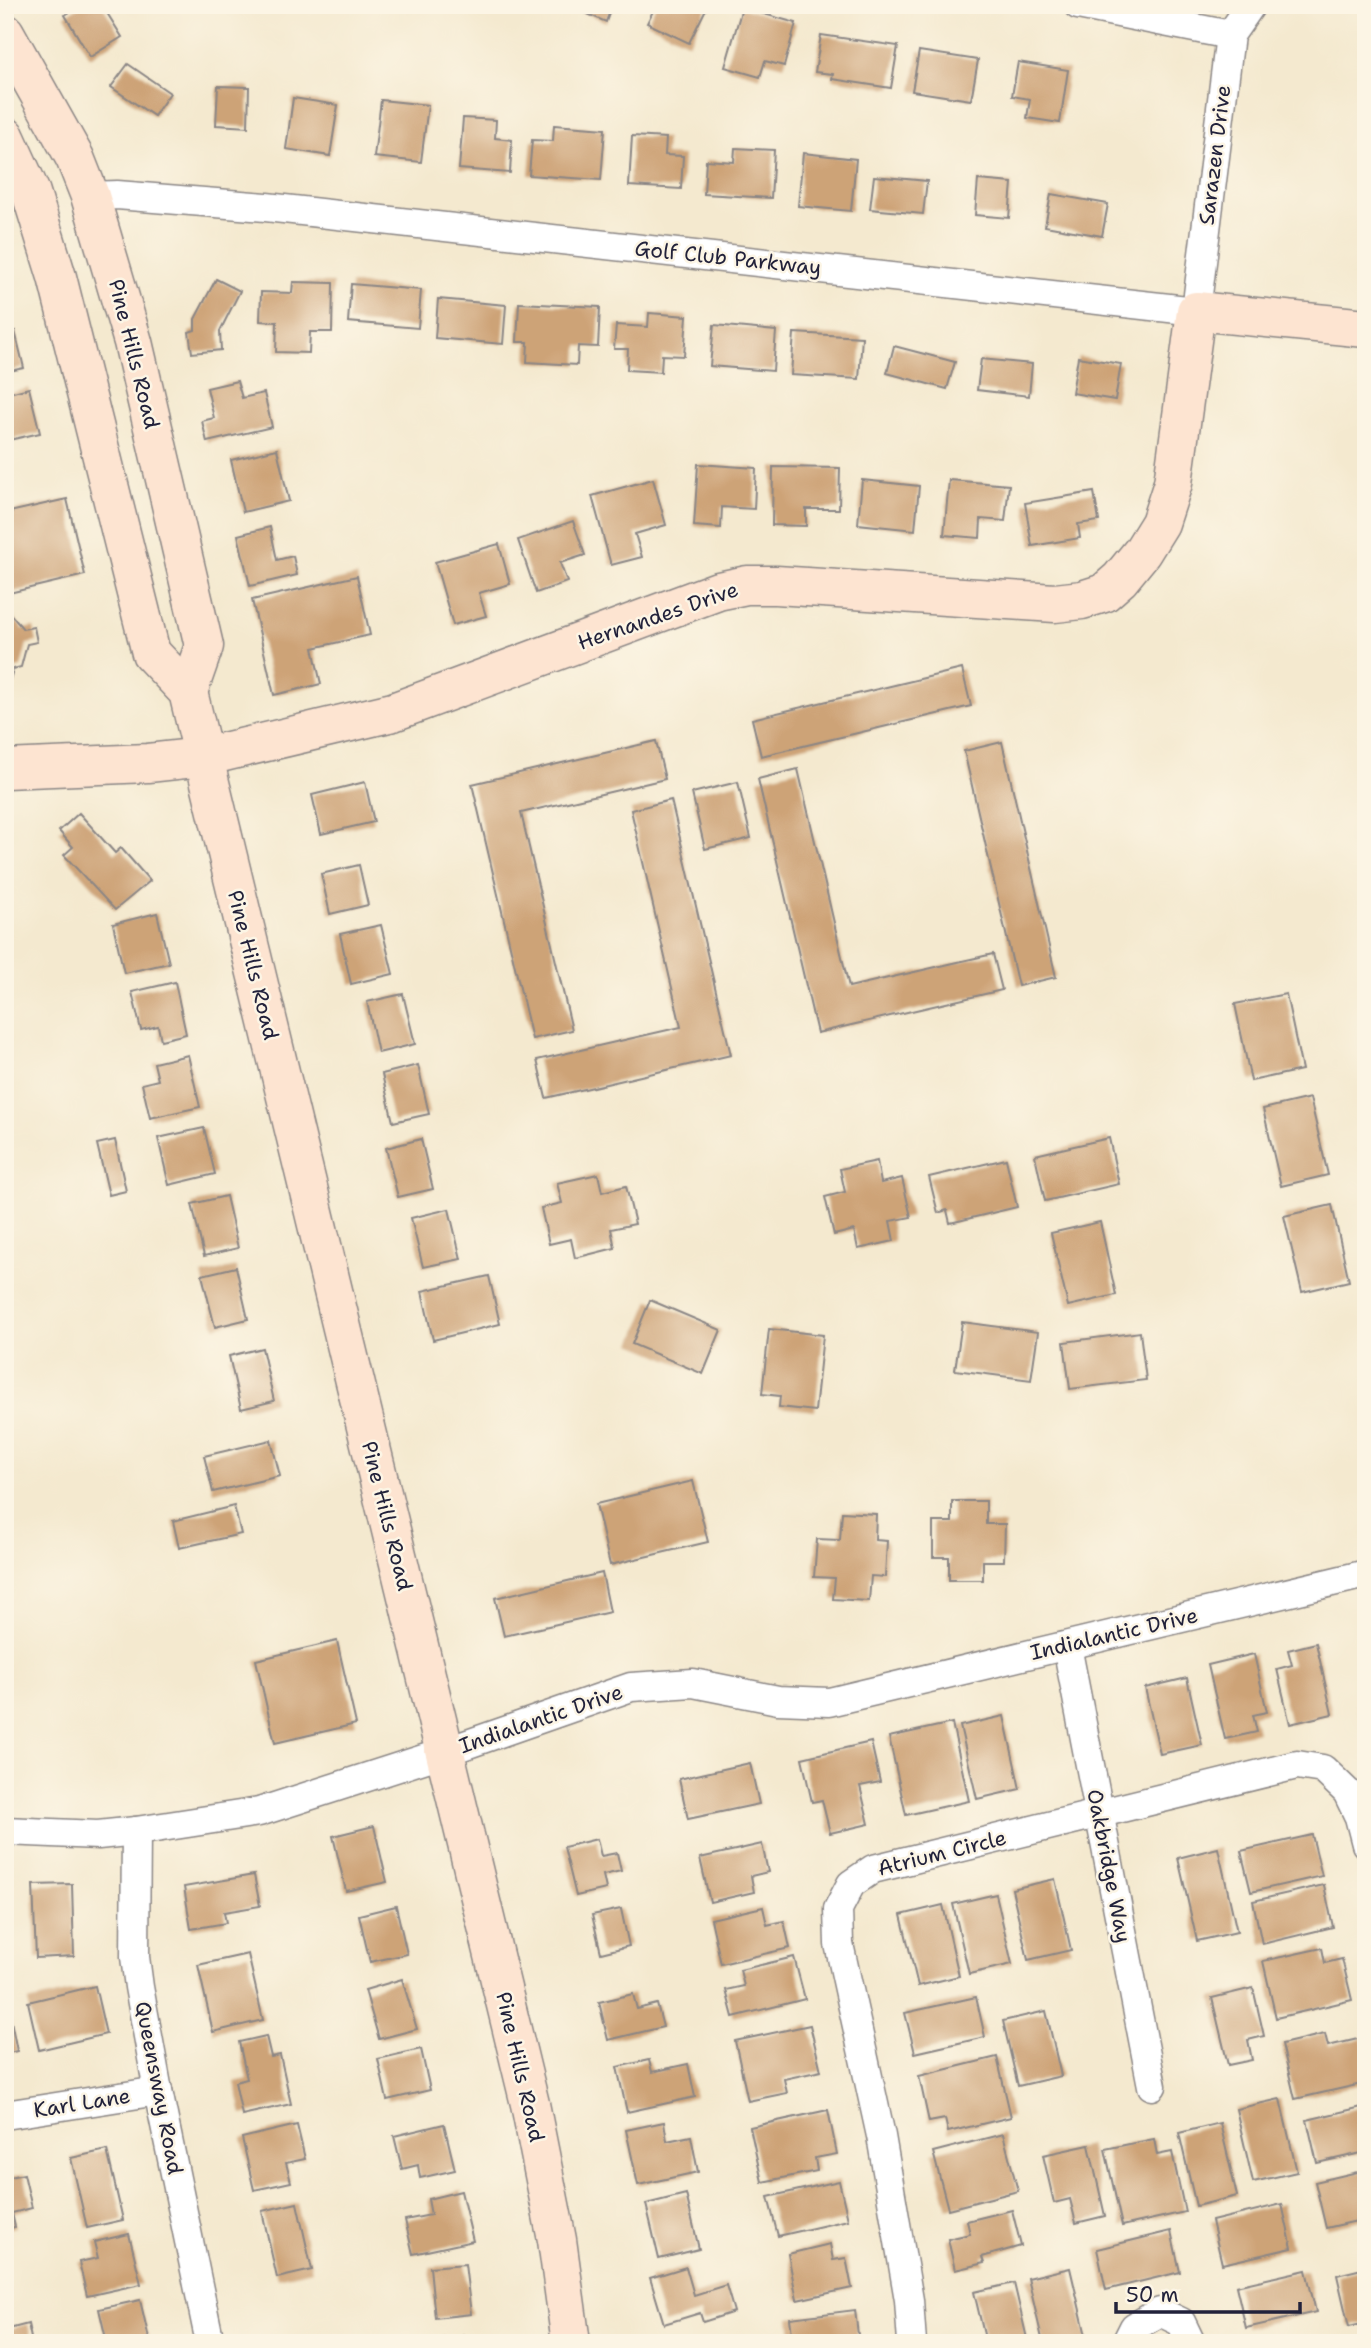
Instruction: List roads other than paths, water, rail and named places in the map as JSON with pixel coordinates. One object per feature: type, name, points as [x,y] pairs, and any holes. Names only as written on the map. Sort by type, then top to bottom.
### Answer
[{"type":"main road","name":"Pine Hills Road","points":[[5,33],[75,158],[90,196],[133,342],[204,646],[188,692],[530,2104],[557,2240],[571,2343]]},
{"type":"main road","points":[[5,136],[18,193],[57,277],[151,653],[188,692]]},
{"type":"main road","name":"Golf Club Parkway","points":[[1196,310],[1366,328]]},
{"type":"main road","name":"Hernandes Drive","points":[[5,769],[148,763],[203,757],[393,712],[718,591],[747,585],[1055,603],[1082,600],[1104,593],[1120,579],[1142,552],[1160,523],[1173,483],[1196,310]]},
{"type":"street","points":[[1078,5],[1230,36]]},
{"type":"street","name":"Sarazen Drive","points":[[1196,310],[1230,36],[1251,5]]},
{"type":"street","name":"Golf Club Parkway","points":[[90,196],[117,195],[266,207],[1196,310]]},
{"type":"street","name":"Indialantic Drive","points":[[5,1831],[98,1835],[259,1812],[631,1688],[693,1683],[778,1700],[829,1702],[1366,1574]]},
{"type":"street","name":"Oakbridge Way","points":[[1067,1646],[1152,2086]]},
{"type":"street","name":"Atrium Circle","points":[[912,2343],[909,2300],[881,2136],[839,1944],[838,1909],[851,1884],[873,1869],[1297,1765],[1323,1769],[1347,1791],[1359,1817],[1366,1844]]},
{"type":"street","name":"Queensway Road","points":[[136,1831],[135,1956],[158,2091],[210,2343]]},
{"type":"street","name":"Karl Lane","points":[[5,2115],[158,2091]]},
{"type":"street","points":[[1126,2343],[1134,2327],[1160,2312],[1181,2322],[1191,2343]]}]
